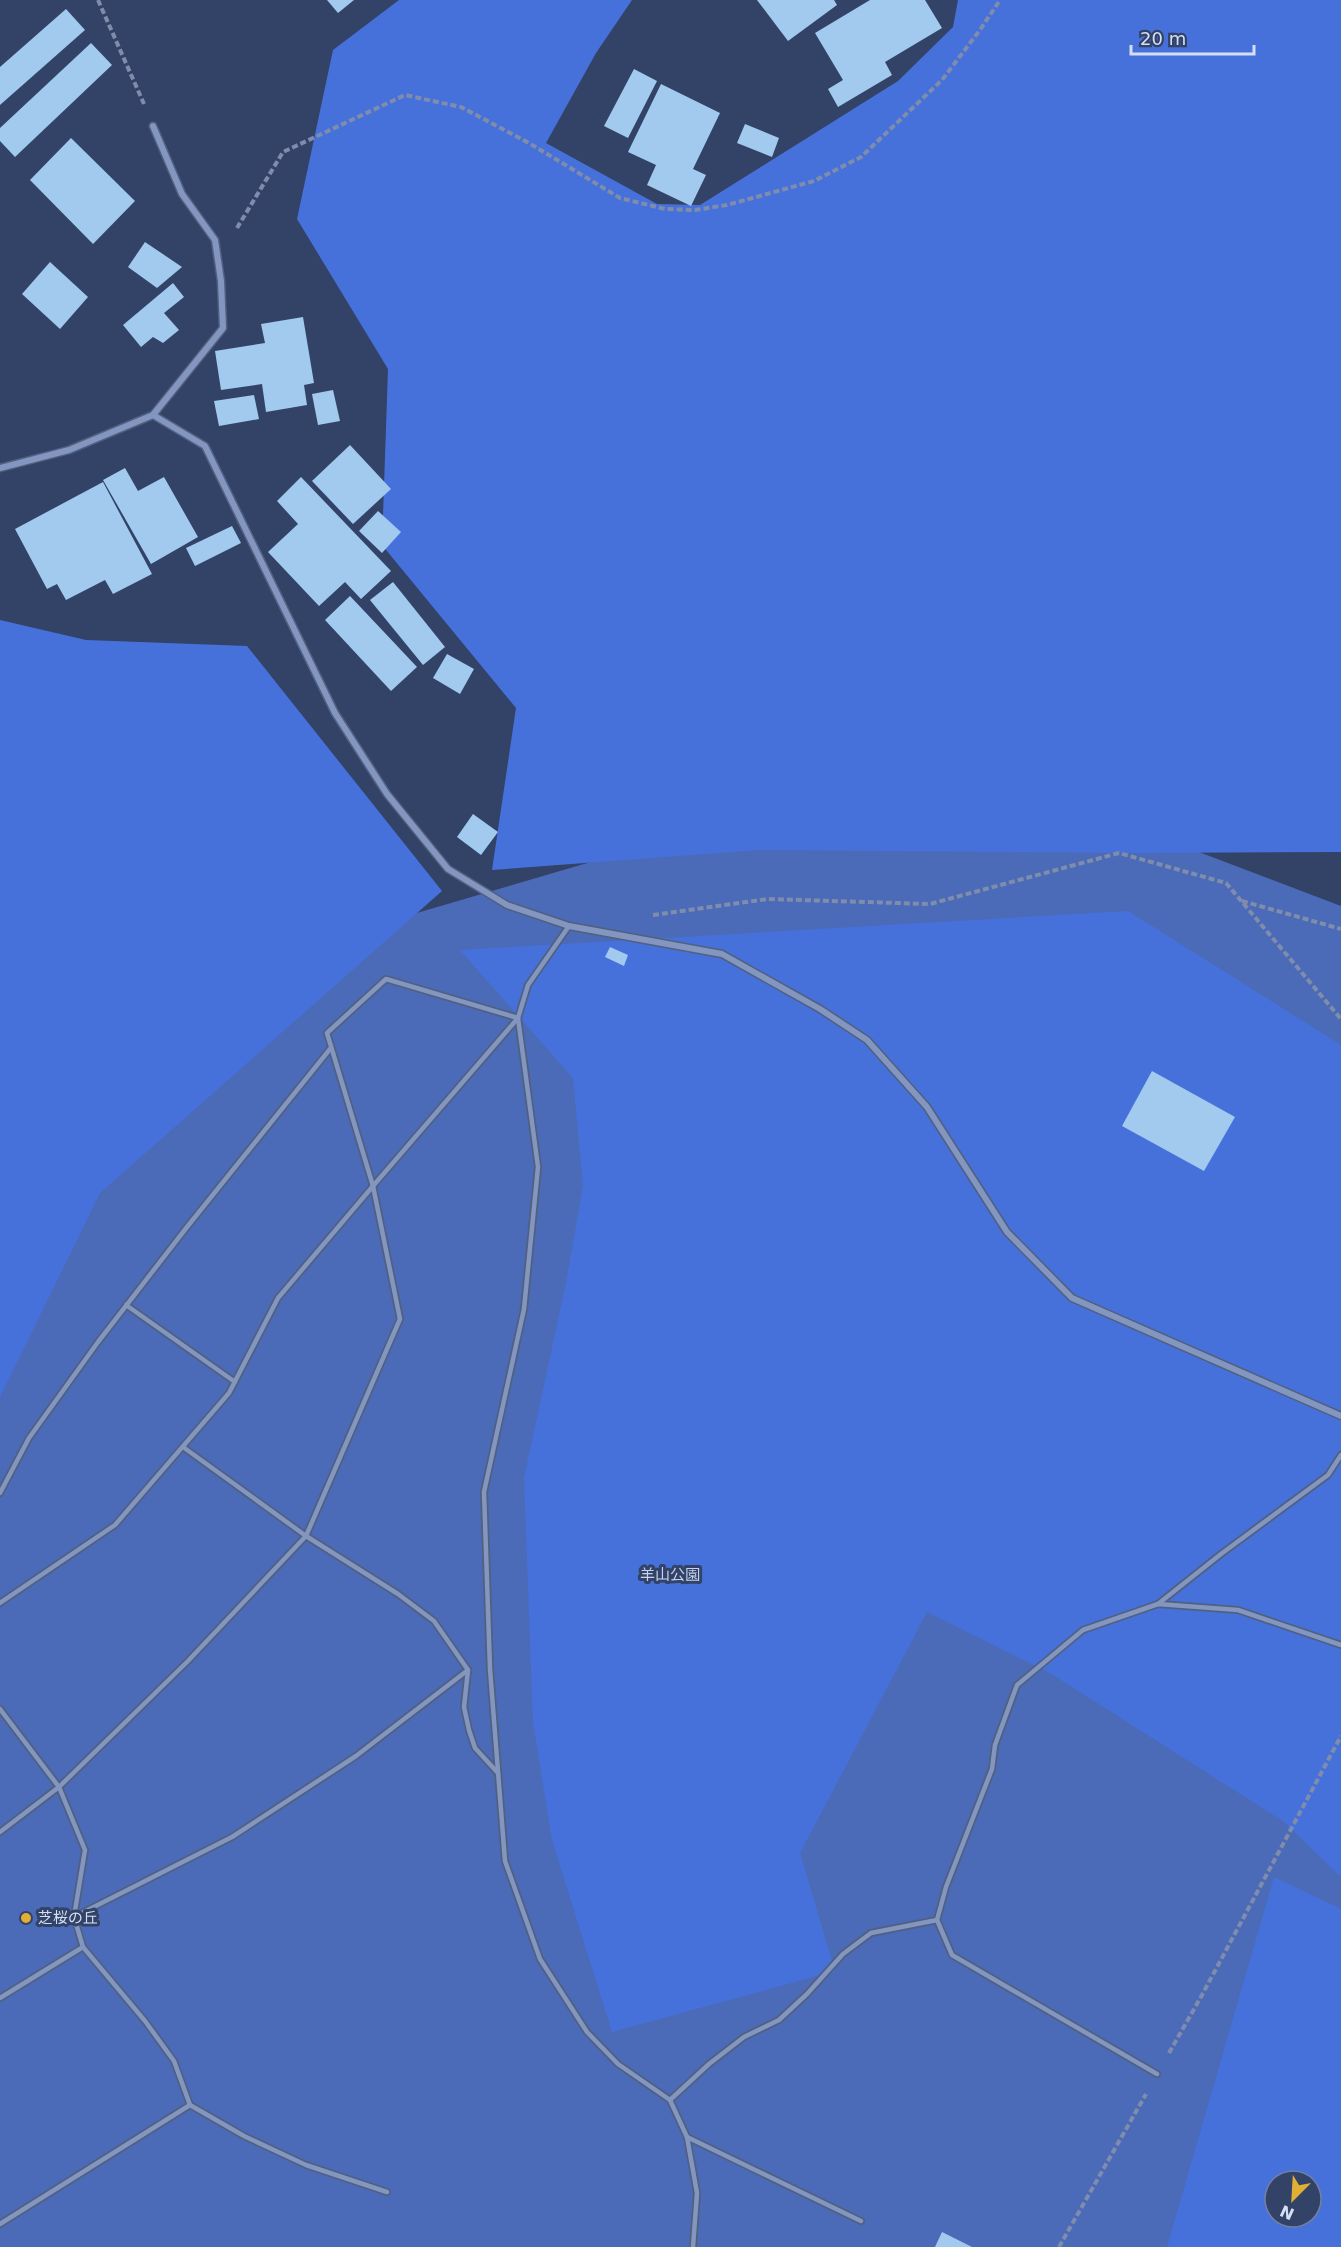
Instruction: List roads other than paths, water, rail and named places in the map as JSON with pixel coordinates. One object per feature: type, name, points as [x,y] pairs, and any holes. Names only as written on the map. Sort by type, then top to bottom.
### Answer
[{"type":"street","points":[[0,468],[69,450],[153,415],[223,328],[215,240],[182,194],[153,126]]},
{"type":"street","points":[[153,415],[205,446],[335,713],[394,802],[448,869],[507,905],[569,926],[722,954],[830,1015],[867,1040],[927,1107],[1007,1232],[1072,1298],[1341,1416]]},
{"type":"lane","points":[[569,926],[528,985],[519,1018],[538,1167],[524,1309],[484,1492],[490,1668],[505,1862],[540,1959],[587,2032],[618,2064],[670,2100],[687,2137],[697,2193],[693,2247]]},
{"type":"lane","points":[[0,1832],[59,1787],[188,1661],[306,1536],[400,1319],[373,1186],[327,1033],[386,979],[519,1018]]},
{"type":"lane","points":[[0,1603],[115,1525],[229,1393],[278,1298],[519,1018]]},
{"type":"lane","points":[[0,1494],[29,1438],[126,1305],[330,1049]]},
{"type":"lane","points":[[126,1305],[235,1382]]},
{"type":"lane","points":[[183,1447],[306,1536],[398,1594],[434,1621],[468,1670],[464,1707],[469,1730],[476,1748],[498,1773]]},
{"type":"lane","points":[[1157,2073],[952,1955],[937,1920],[946,1887],[992,1769],[995,1745],[1017,1685],[1083,1630],[1158,1604],[1328,1475],[1341,1455]]},
{"type":"lane","points":[[1158,1604],[1238,1610],[1341,1645]]},
{"type":"lane","points":[[74,1917],[232,1836],[356,1756],[468,1670]]},
{"type":"lane","points":[[0,1709],[59,1787],[85,1850],[74,1917],[83,1947],[146,2021],[174,2061],[190,2105],[244,2136],[306,2165],[387,2192]]},
{"type":"lane","points":[[670,2100],[709,2064],[744,2037],[779,2020],[807,1994],[843,1954],[871,1933],[937,1920]]},
{"type":"lane","points":[[0,1998],[83,1947]]},
{"type":"lane","points":[[0,2224],[190,2105]]},
{"type":"lane","points":[[687,2137],[861,2221]]},
{"type":"place","name":"芝桜の丘","points":[[26,1918]]},
{"type":"park label","name":"羊山公園","points":[[670,1575]]}]
